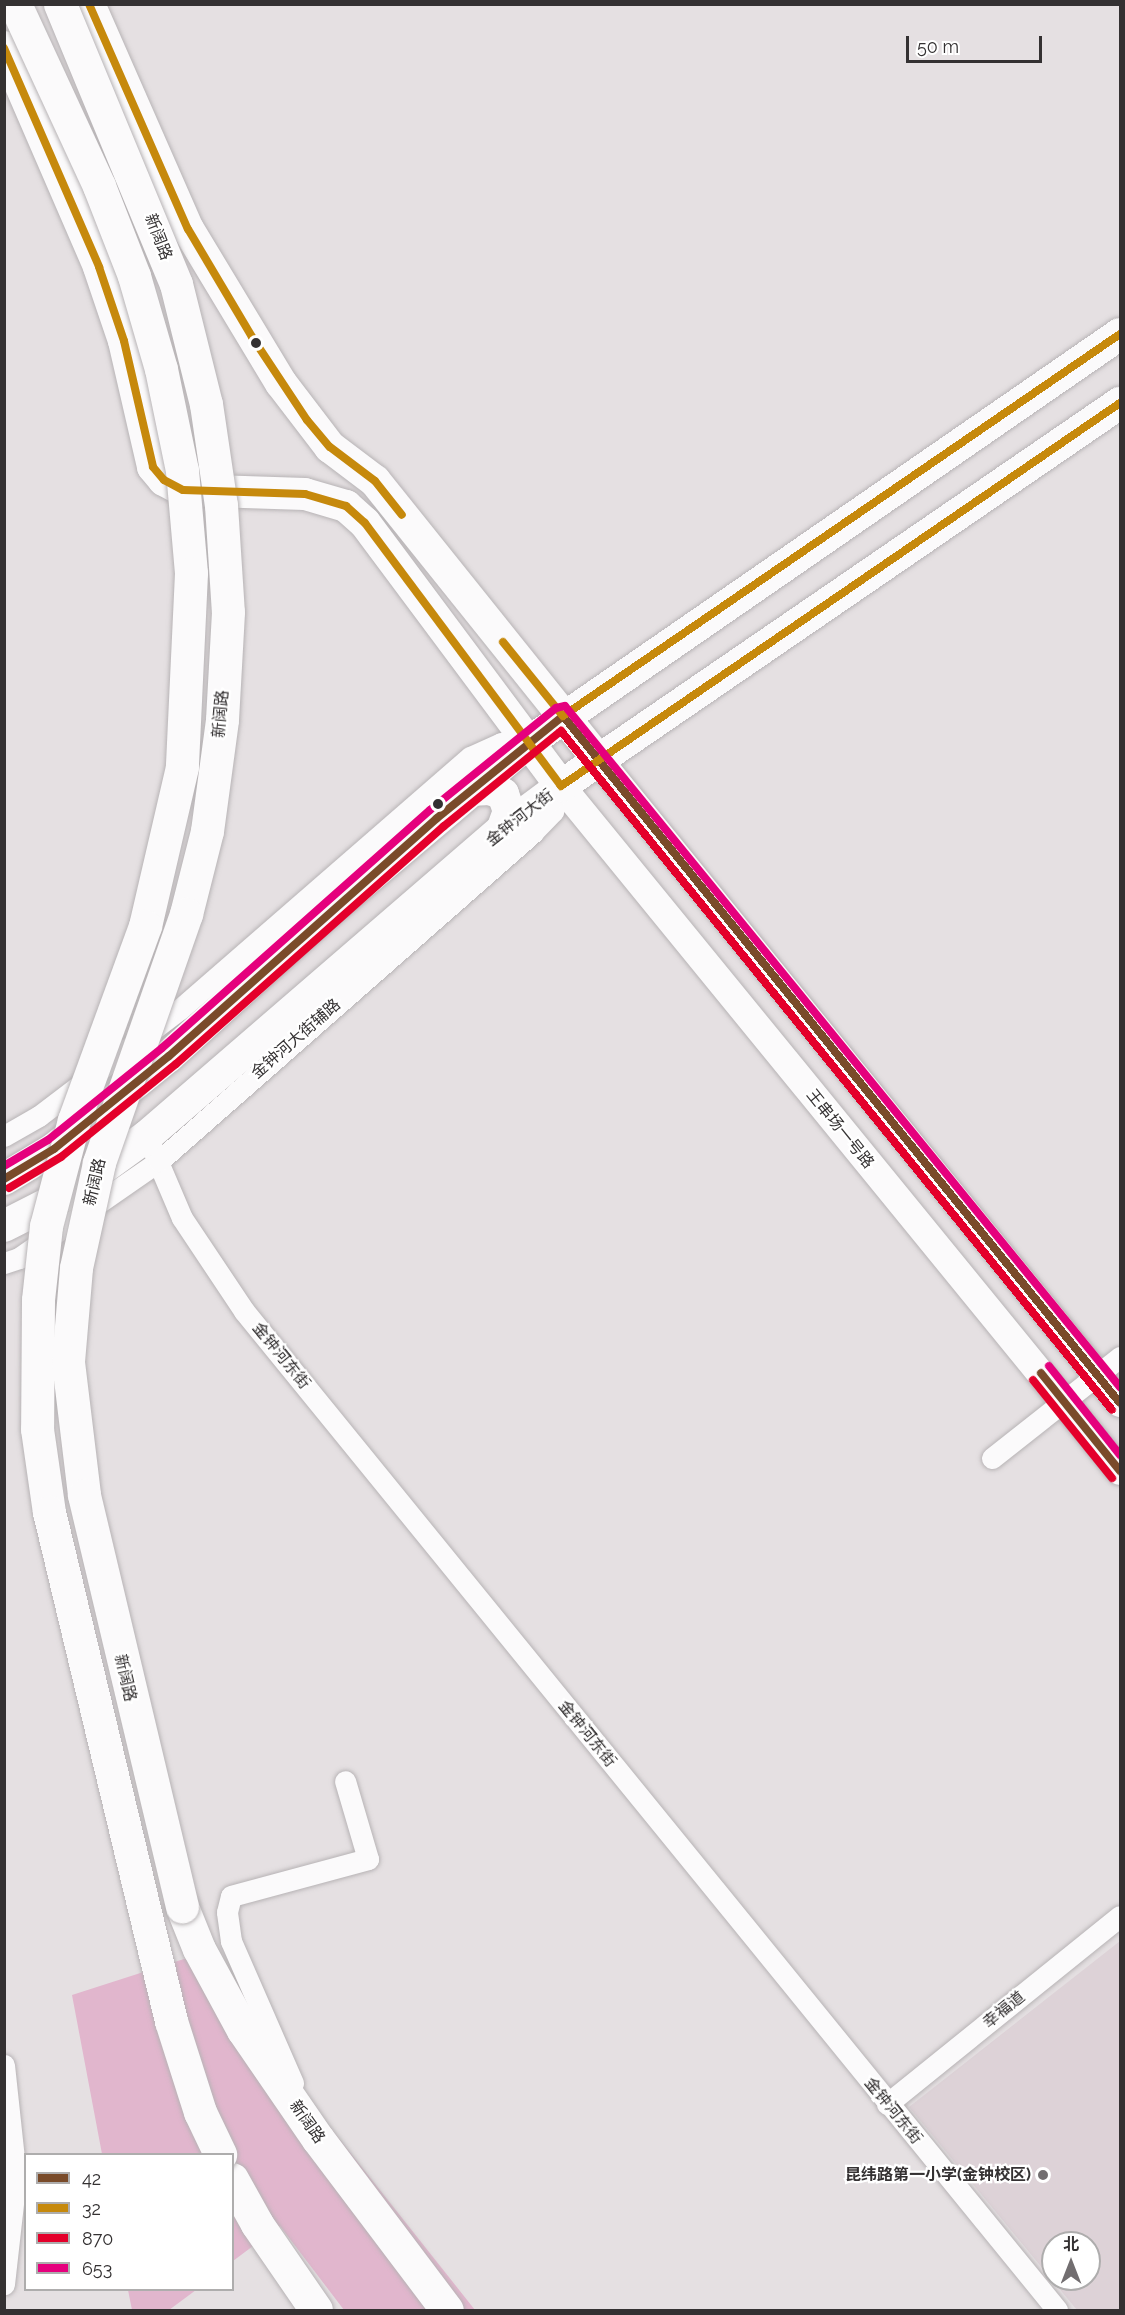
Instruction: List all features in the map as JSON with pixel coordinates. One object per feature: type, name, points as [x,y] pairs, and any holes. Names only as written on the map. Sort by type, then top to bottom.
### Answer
[{"type":"highway","points":[[15,4],[99,186],[134,276],[161,369],[182,470],[191,573],[182,767],[145,926],[74,1120],[50,1208],[38,1300],[37,1429],[54,1536],[171,2021],[200,2112],[220,2153]]},
{"type":"highway","name":"新阔路","points":[[60,4],[176,284],[206,404],[221,505],[228,612],[222,720],[207,831],[186,914],[99,1163],[76,1268],[68,1362],[84,1495],[183,1907],[199,1949],[243,2030],[318,2139],[447,2310]]},
{"type":"highway","points":[[234,2184],[257,2224],[316,2310]]},
{"type":"main road","points":[[89,4],[188,229],[281,383],[330,447],[375,481],[1120,1402]]},
{"type":"main road","points":[[4,47],[99,267],[124,341],[153,467],[158,474],[183,490],[306,494],[346,506],[365,523],[561,786]]},
{"type":"main road","points":[[4,1179],[54,1149],[169,1056],[470,790],[529,742],[1120,334]]},
{"type":"main road","name":"金钟河大街","points":[[4,1226],[153,1149],[502,830],[598,759],[1120,403]]},
{"type":"main road","name":"王串场一号路","points":[[561,786],[1120,1471]]},
{"type":"main road","points":[[470,790],[490,789],[503,794],[509,812],[502,830]]},
{"type":"street","points":[[4,1136],[39,1116],[180,1009],[470,757],[501,743],[529,742]]},
{"type":"street","name":"金钟河大街辅路","points":[[4,1263],[19,1258],[153,1149],[533,832],[553,811],[561,786]]},
{"type":"street","name":"金钟河东街","points":[[153,1149],[182,1218],[244,1311],[886,2104],[1057,2310]]},
{"type":"street","points":[[992,1458],[1120,1357]]},
{"type":"street","points":[[318,2139],[231,1941],[227,1912],[231,1896],[368,1859],[345,1781]]},
{"type":"street","name":"幸福道","points":[[886,2104],[1120,1916]]},
{"type":"street","points":[[4,2065],[16,2176],[4,2284]]},
{"type":"shaded area","name":"昆纬路第一小学(金钟校区)","points":[[1120,1941],[1120,2310],[1077,2310],[1061,2291],[1101,2291],[1101,2231],[1041,2231],[1041,2266],[909,2107]]},
{"type":"shaded area","points":[[187,1958],[337,2136],[475,2310],[344,2310],[280,2226],[234,2260],[234,2153],[102,2153],[72,1995]]},
{"type":"shaded area","points":[[128,2291],[195,2291],[169,2310],[132,2310]]},
{"type":"transit line","name":"32","points":[[89,4],[188,229],[252,337],[307,420],[330,447],[375,481],[402,515]]},
{"type":"transit line","name":"32","points":[[4,48],[99,267],[124,341],[153,467],[164,480],[183,490],[305,494],[346,506],[365,523],[561,786],[1120,403]]},
{"type":"transit line","name":"32","points":[[503,642],[563,716],[1120,334]]},
{"type":"transit line","name":"653","points":[[4,1166],[48,1140],[162,1048],[430,810],[556,708],[565,706],[1120,1387]]},
{"type":"transit line","name":"42","points":[[4,1179],[54,1149],[169,1056],[437,818],[563,716],[1120,1403]]},
{"type":"transit line","name":"870","points":[[9,1188],[61,1157],[176,1064],[444,826],[561,731],[1112,1410]]},
{"type":"transit line","name":"653","points":[[1049,1366],[1120,1455]]},
{"type":"transit line","name":"42","points":[[1041,1373],[1120,1471]]},
{"type":"transit line","name":"870","points":[[1033,1380],[1112,1478]]},
{"type":"place","name":"昆纬路第一小学(金钟校区)","points":[[1043,2175]]}]
